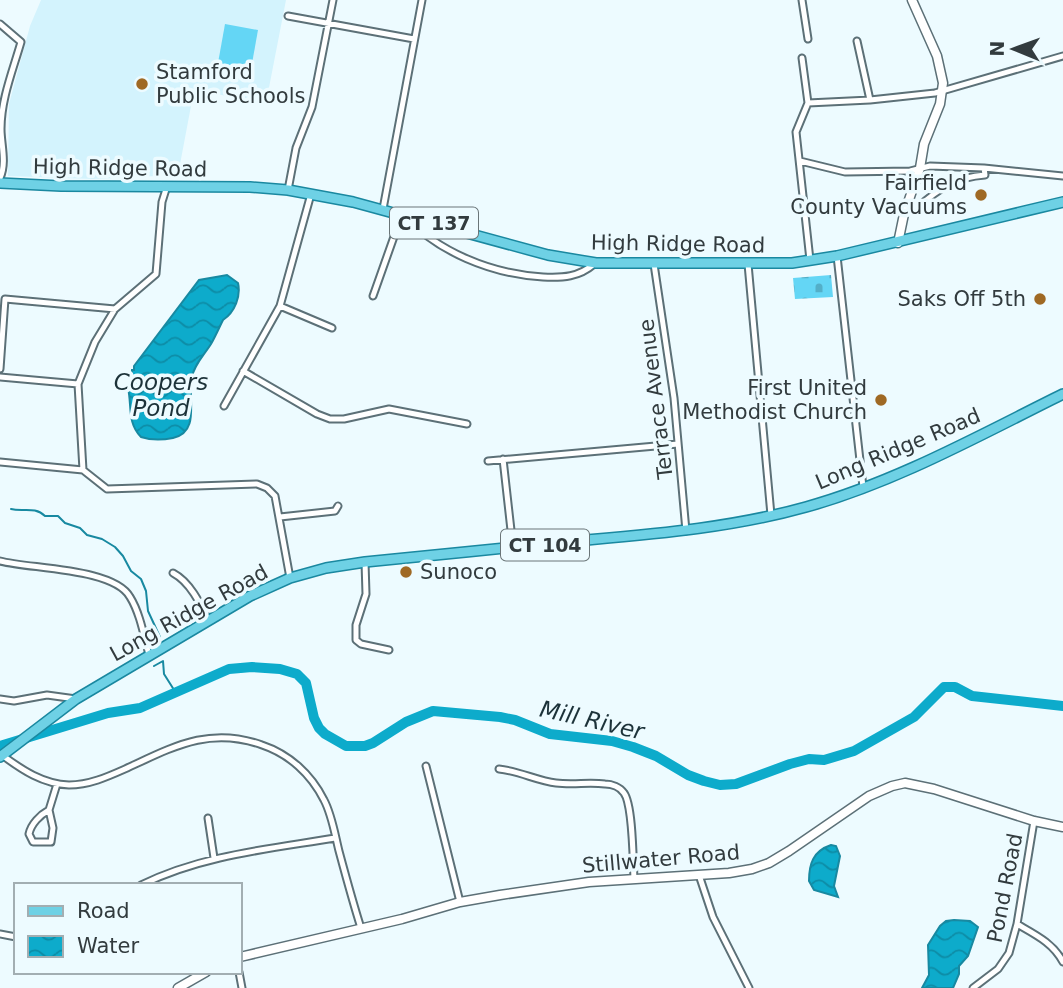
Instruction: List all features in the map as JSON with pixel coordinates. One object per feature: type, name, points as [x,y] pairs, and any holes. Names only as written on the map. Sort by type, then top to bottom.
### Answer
[{"type":"main road","points":[[898,243],[904,214],[920,168],[924,144],[942,91],[937,56],[914,0]]},
{"type":"main road","name":"High Ridge Road","points":[[0,180],[61,186],[250,187],[288,190],[383,209],[548,255],[596,263],[748,264],[810,260],[898,243],[1063,202]]},
{"type":"main road","name":"Long Ridge Road","points":[[1,756],[76,699],[149,654],[250,596],[290,578],[326,568],[365,562],[686,531],[771,516],[863,487],[934,457],[1063,394]]},
{"type":"main road","name":"Stillwater Road","points":[[242,957],[460,902],[551,887],[634,878],[742,872],[769,863],[869,796],[905,783],[1063,827]]},
{"type":"main road","points":[[178,988],[202,974]]},
{"type":"street","points":[[288,190],[296,148],[312,107],[333,0]]},
{"type":"street","points":[[383,209],[422,0]]},
{"type":"street","points":[[802,0],[808,39]]},
{"type":"street","points":[[288,16],[414,38]]},
{"type":"street","points":[[0,24],[21,42],[5,93],[0,132],[3,170],[0,180]]},
{"type":"street","points":[[857,41],[870,100]]},
{"type":"street","points":[[808,103],[870,100],[942,91],[1063,57]]},
{"type":"street","points":[[802,58],[808,103],[796,132],[810,260]]},
{"type":"street","points":[[800,161],[845,172],[984,168],[1063,176]]},
{"type":"street","points":[[917,208],[939,189],[957,180],[985,176],[984,168]]},
{"type":"street","points":[[83,470],[78,384],[95,342],[116,309],[156,274],[162,202],[167,186]]},
{"type":"street","points":[[224,407],[281,306],[311,194]]},
{"type":"street","points":[[373,296],[402,214],[417,230],[453,252],[512,275],[563,277],[584,273],[596,263]]},
{"type":"street","points":[[837,256],[863,487]]},
{"type":"street","name":"Terrace Avenue","points":[[654,264],[673,387],[686,531]]},
{"type":"street","points":[[748,264],[771,516]]},
{"type":"street","points":[[0,369],[5,299],[116,309]]},
{"type":"street","points":[[281,306],[332,328]]},
{"type":"street","points":[[243,371],[330,419],[344,419],[389,409],[467,424]]},
{"type":"street","points":[[0,377],[78,384]]},
{"type":"street","points":[[488,461],[678,444]]},
{"type":"street","points":[[503,459],[513,548]]},
{"type":"street","points":[[0,462],[83,470],[107,489],[257,484],[267,488],[275,496],[290,578]]},
{"type":"street","points":[[280,517],[335,511],[338,506]]},
{"type":"street","points":[[0,571],[1,561],[79,573],[120,585],[130,596],[149,654]]},
{"type":"street","points":[[365,562],[366,594],[356,625],[356,640],[361,644],[389,650]]},
{"type":"street","points":[[173,573],[184,581],[197,598],[208,620]]},
{"type":"street","points":[[0,699],[14,701],[47,695],[76,699]]},
{"type":"street","points":[[1,756],[31,775],[57,784],[87,783],[106,778],[186,741],[218,736],[236,737],[273,749],[292,761],[311,779],[326,802],[360,928]]},
{"type":"street","points":[[426,766],[460,902]]},
{"type":"street","points":[[499,769],[519,771],[552,783],[605,783],[622,790],[627,797],[629,809],[634,878]]},
{"type":"street","points":[[49,810],[30,828],[29,834],[33,842],[51,842],[53,828],[49,810],[57,784]]},
{"type":"street","points":[[208,818],[214,858]]},
{"type":"street","name":"Pond Road","points":[[973,988],[998,969],[1009,953],[1017,924],[1034,821]]},
{"type":"street","points":[[146,883],[184,866],[214,858],[335,838]]},
{"type":"street","points":[[699,875],[713,917],[749,988]]},
{"type":"street","points":[[1017,924],[1046,941],[1063,962]]},
{"type":"shaded area","name":"Stamford Public Schools","points":[[41,0],[286,0],[266,103],[194,90],[178,175],[93,179],[8,176],[9,104],[30,26]]},
{"type":"green space","points":[[225,24],[258,30],[251,69],[218,63]]},
{"type":"green space","points":[[831,275],[833,297],[795,299],[793,278]]},
{"type":"water","name":"Coopers Pond","points":[[227,275],[238,283],[238,298],[193,373],[191,413],[187,429],[182,435],[173,438],[141,437],[132,420],[128,388],[131,385],[134,366],[199,280]]},
{"type":"water","points":[[831,845],[836,846],[840,856],[834,886],[838,897],[814,890],[809,881],[813,859]]},
{"type":"water","points":[[946,921],[970,921],[978,927],[968,956],[959,966],[959,974],[953,988],[922,988],[929,975],[928,945],[940,926]]},
{"type":"waterway","points":[[11,509],[33,510],[45,516],[58,516],[87,535],[102,539],[115,547],[131,571],[141,579],[146,591],[148,611],[160,637]]},
{"type":"waterway","points":[[154,666],[163,661],[164,674],[176,693]]},
{"type":"waterway","name":"Mill River","points":[[0,746],[108,713],[140,708],[229,669],[252,667],[280,669],[297,674],[306,683],[319,728],[346,746],[373,743],[406,722],[433,711],[500,717],[550,734],[612,741],[633,747],[656,756],[688,775],[720,785],[736,784],[809,759],[824,760],[854,751],[914,717],[944,687],[955,687],[972,696],[1063,706]]},
{"type":"place","name":"Stamford Public Schools","points":[[142,84]]},
{"type":"place","name":"Fairfield County Vacuums","points":[[981,195]]},
{"type":"place","name":"Saks Off 5th","points":[[1040,299]]},
{"type":"place","name":"First United Methodist Church","points":[[881,400]]},
{"type":"place","name":"Sunoco","points":[[406,572]]}]
